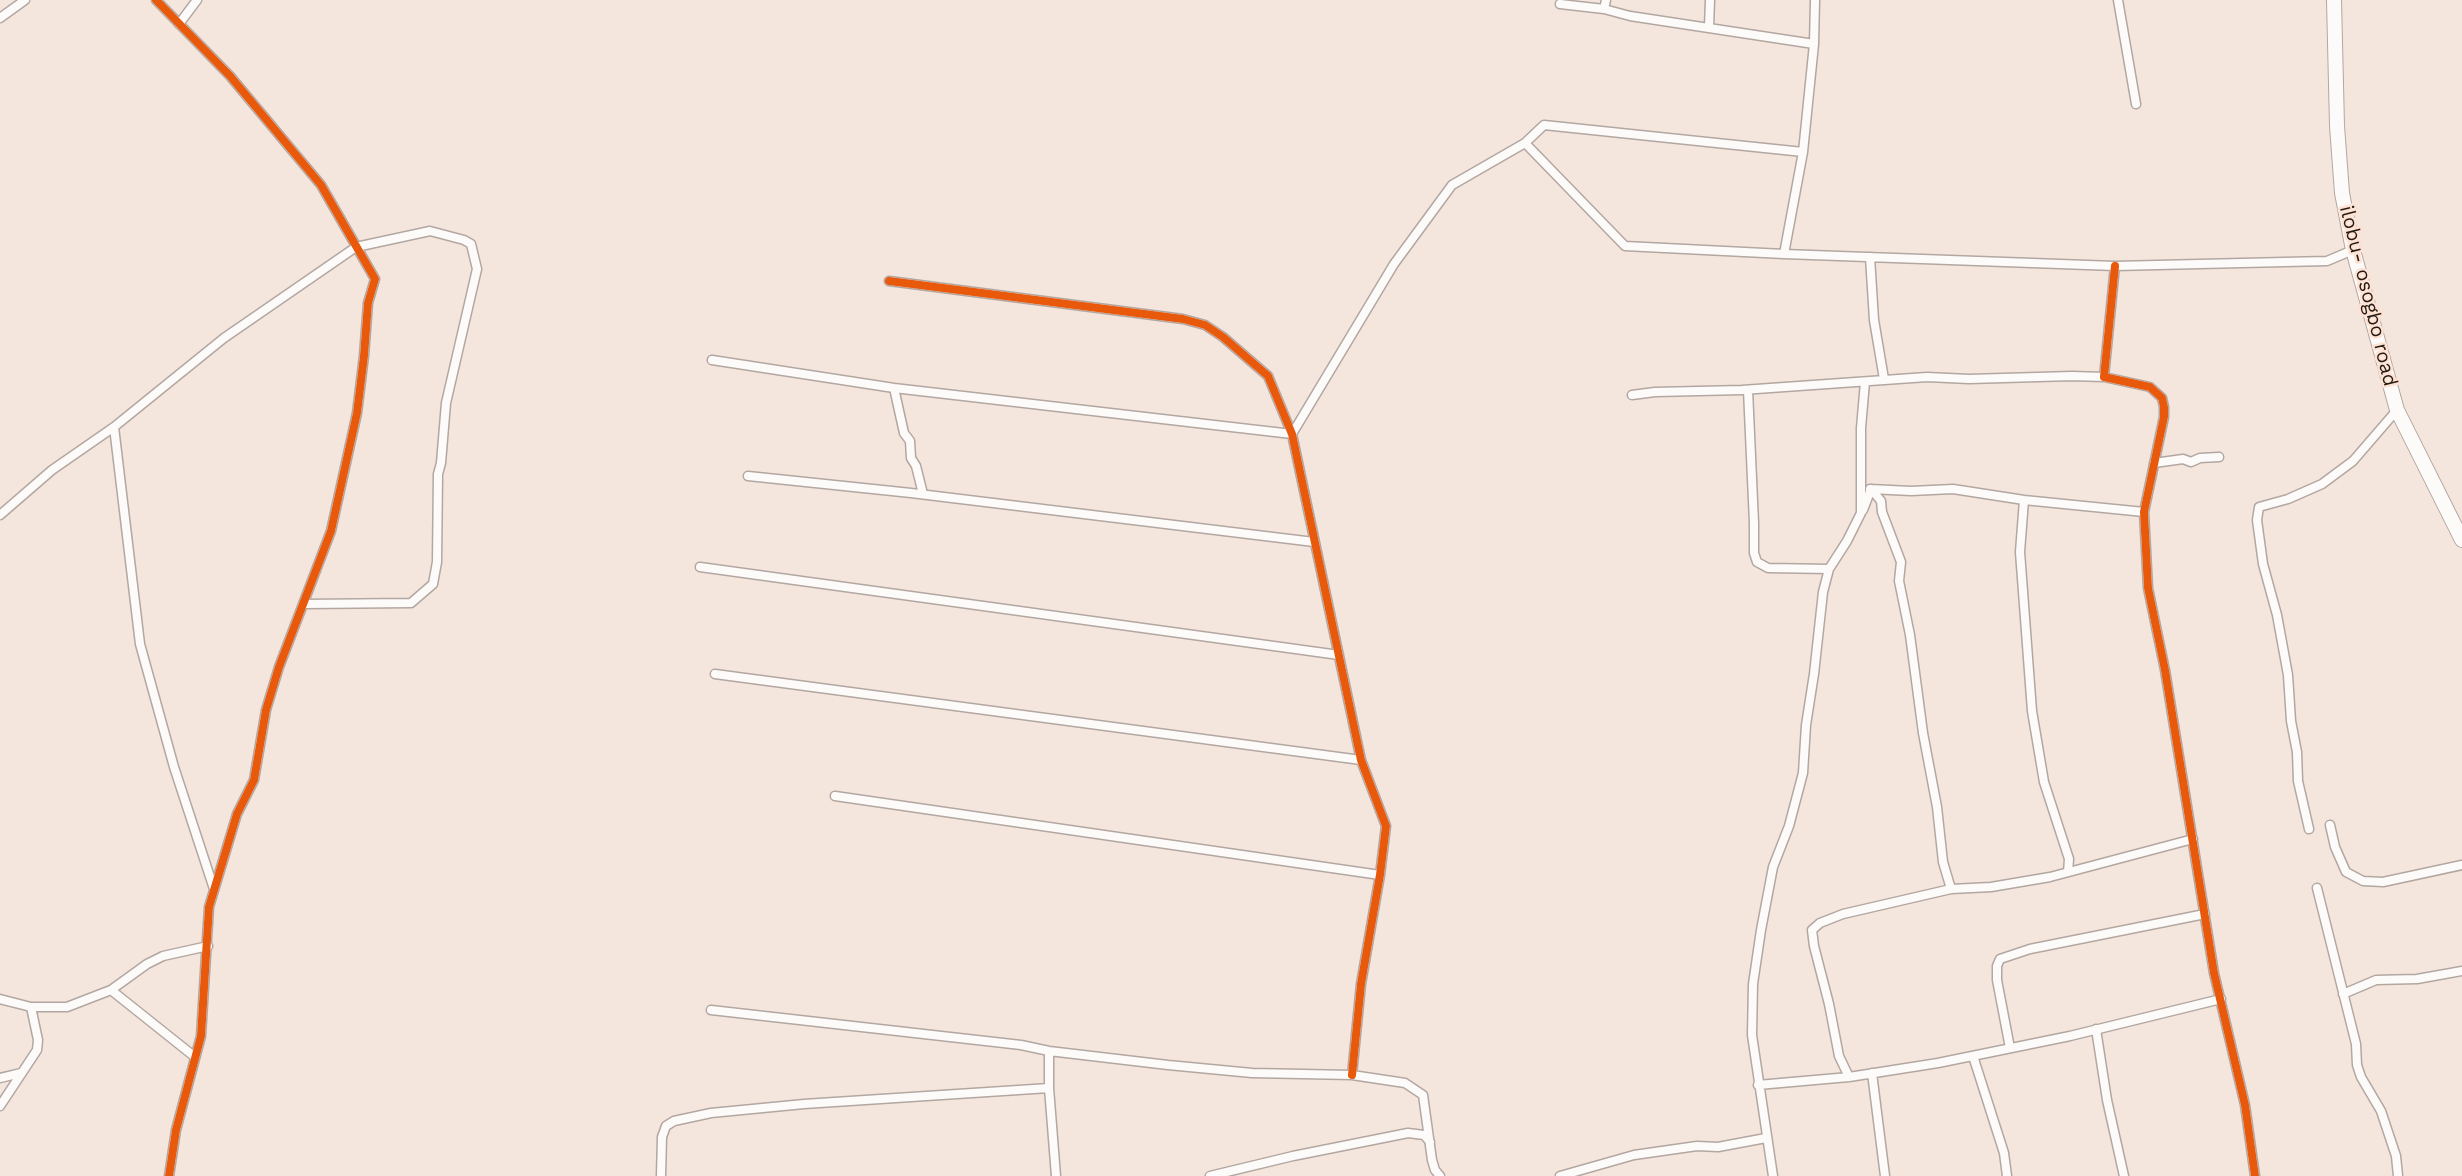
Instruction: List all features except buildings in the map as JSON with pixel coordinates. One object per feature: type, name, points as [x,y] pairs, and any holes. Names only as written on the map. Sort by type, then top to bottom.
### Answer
[{"type":"main road","name":"ilobu- osogbo road","points":[[2334,0],[2340,170],[2353,250],[2397,410],[2462,540]]},
{"type":"street","points":[[0,18],[25,0]]},
{"type":"street","points":[[156,0],[230,76],[321,185],[375,279],[368,303],[357,413],[331,531],[279,667],[266,710],[254,780],[237,814],[209,908],[201,1036],[176,1130],[169,1176]]},
{"type":"street","points":[[179,24],[197,0]]},
{"type":"street","points":[[1709,27],[1710,0]]},
{"type":"street","points":[[1784,254],[1803,152],[1814,44],[1815,0]]},
{"type":"street","points":[[2118,0],[2136,105]]},
{"type":"street","points":[[1560,4],[1605,4],[1630,16],[1814,44]]},
{"type":"street","points":[[1292,434],[1394,264],[1452,185],[1525,143],[1544,125],[1803,152]]},
{"type":"street","points":[[1525,143],[1625,246],[2115,266],[2327,261],[2353,250]]},
{"type":"street","points":[[0,514],[52,470],[114,427],[224,338],[356,247],[430,231],[464,240],[471,244],[477,269],[446,403],[438,474],[434,584],[411,603],[304,604]]},
{"type":"street","points":[[1870,257],[1874,320],[1884,379]]},
{"type":"street","points":[[2104,377],[2115,266]]},
{"type":"street","points":[[889,281],[1183,319],[1205,325],[1223,337],[1268,376],[1292,434],[1361,760],[1386,826],[1361,984],[1352,1075]]},
{"type":"street","points":[[712,360],[894,388],[1292,434]]},
{"type":"street","points":[[1632,395],[1655,392],[1748,390],[1927,377],[1969,379],[2072,376],[2104,377],[2150,387],[2162,398],[2164,417],[2144,512],[2148,588],[2165,670],[2214,973],[2245,1105],[2255,1176]]},
{"type":"street","points":[[1861,513],[1861,428],[1865,382]]},
{"type":"street","points":[[894,388],[904,433],[910,441],[911,458],[916,466],[923,494]]},
{"type":"street","points":[[1748,390],[1754,553],[1757,562],[1768,568],[1828,569]]},
{"type":"street","points":[[2309,829],[2298,781],[2297,752],[2291,721],[2289,675],[2277,615],[2263,564],[2257,520],[2259,507],[2288,499],[2322,484],[2353,462],[2397,410]]},
{"type":"street","points":[[114,427],[140,644],[174,767],[214,889]]},
{"type":"street","points":[[2154,463],[2183,459],[2191,462],[2200,458],[2219,457]]},
{"type":"street","points":[[748,476],[923,494],[1314,542]]},
{"type":"street","points":[[1860,486],[1871,489],[1953,489],[2024,500],[2144,512]]},
{"type":"street","points":[[1773,1176],[1752,1035],[1753,984],[1762,918],[1773,867],[1790,826],[1803,773],[1806,725],[1828,569],[1847,542],[1871,489]]},
{"type":"street","points":[[1871,489],[1881,501],[1882,512],[1901,562],[1899,581],[1937,807],[1943,862],[1951,889]]},
{"type":"street","points":[[2024,500],[2020,552],[2032,711],[2044,782],[2069,859],[2068,872]]},
{"type":"street","points":[[700,567],[1339,655]]},
{"type":"street","points":[[715,674],[1361,760]]},
{"type":"street","points":[[835,796],[1380,875]]},
{"type":"street","points":[[2330,825],[2335,847],[2346,872],[2362,881],[2383,882],[2462,865]]},
{"type":"street","points":[[1849,1077],[1839,1056],[1814,946],[1812,930],[1820,923],[1843,914],[1951,889],[1991,887],[2068,872],[2193,839]]},
{"type":"street","points":[[2317,888],[2356,1044],[2357,1065],[2361,1077],[2381,1111],[2396,1156],[2398,1176]]},
{"type":"street","points":[[2010,1048],[1997,980],[1997,966],[2000,959],[2030,949],[2205,914]]},
{"type":"street","points":[[0,999],[31,1007],[67,1007],[111,990],[147,964],[163,956],[208,946]]},
{"type":"street","points":[[2343,994],[2376,980],[2417,979],[2462,971]]},
{"type":"street","points":[[111,990],[195,1057]]},
{"type":"street","points":[[1758,1085],[1849,1077],[1973,1056],[2221,999]]},
{"type":"street","points":[[0,1106],[21,1073],[31,1062],[38,1040],[31,1007]]},
{"type":"street","points":[[711,1010],[1022,1045],[1049,1052],[1252,1073],[1352,1075],[1406,1083],[1424,1095],[1432,1160],[1440,1176]]},
{"type":"street","points":[[2096,1029],[2107,1100],[2124,1176]]},
{"type":"street","points":[[1049,1052],[1049,1088],[1056,1176]]},
{"type":"street","points":[[1973,1056],[2004,1153],[2007,1176]]},
{"type":"street","points":[[0,1078],[21,1073]]},
{"type":"street","points":[[1872,1073],[1885,1176]]},
{"type":"street","points":[[661,1176],[662,1137],[666,1126],[674,1121],[711,1113],[804,1104],[1049,1088]]},
{"type":"street","points":[[1210,1176],[1293,1156],[1408,1133],[1424,1135],[1430,1143]]},
{"type":"street","points":[[1560,1176],[1634,1155],[1697,1146],[1718,1147],[1766,1138]]},
{"type":"cycle path","points":[[156,0],[230,76],[321,185],[375,279],[368,303],[357,413],[331,531],[279,667],[266,710],[254,780],[237,814],[209,907],[201,1036],[176,1130],[169,1176]]},
{"type":"cycle path","points":[[2115,266],[2104,377],[2150,387],[2162,398],[2164,407],[2164,417],[2144,512],[2148,588],[2165,670],[2214,973],[2245,1105],[2255,1176]]},
{"type":"cycle path","points":[[889,281],[1183,319],[1205,325],[1223,337],[1268,376],[1292,434],[1361,760],[1386,826],[1361,984],[1352,1075]]}]
